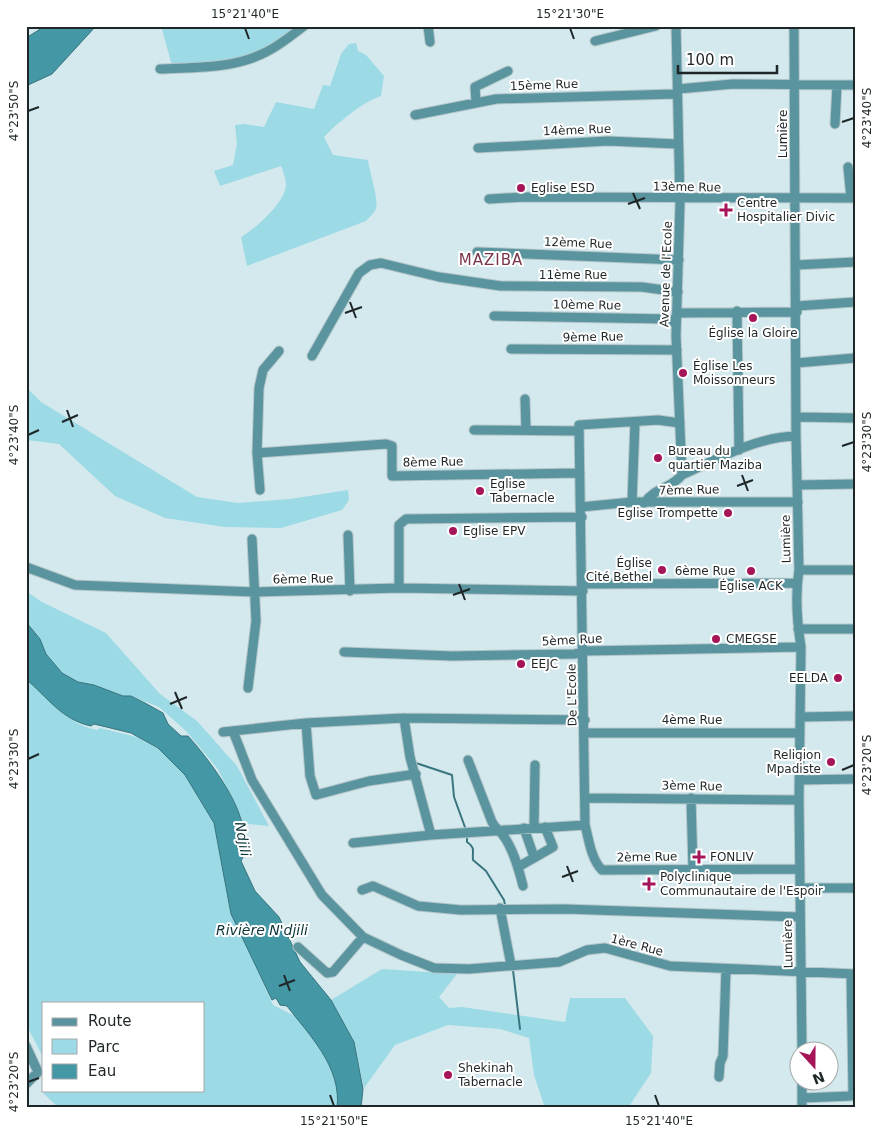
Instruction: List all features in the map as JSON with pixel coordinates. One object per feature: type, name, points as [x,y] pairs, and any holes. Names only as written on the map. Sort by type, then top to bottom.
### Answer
[{"type":"street","points":[[160,69],[214,66],[243,61],[266,52],[304,26]]},
{"type":"street","points":[[428,26],[430,42]]},
{"type":"street","points":[[595,41],[656,26]]},
{"type":"street","name":"Avenue de l'Ecole","points":[[676,26],[680,199],[676,325],[682,475]]},
{"type":"street","name":"Lumière","points":[[794,26],[797,309],[796,436],[799,570],[797,583],[798,630],[801,647],[799,888],[802,1042]]},
{"type":"street","points":[[476,102],[476,87],[508,71]]},
{"type":"street","name":"15ème Rue","points":[[415,116],[476,102],[512,98],[677,91],[733,84],[855,85]]},
{"type":"street","points":[[835,124],[837,84]]},
{"type":"street","name":"14ème Rue","points":[[478,148],[608,141],[678,144]]},
{"type":"street","points":[[848,167],[853,198]]},
{"type":"street","name":"13ème Rue","points":[[489,200],[524,197],[680,199],[853,198]]},
{"type":"street","name":"12ème Rue","points":[[477,252],[679,260]]},
{"type":"street","points":[[796,265],[855,262]]},
{"type":"street","name":"11ème Rue","points":[[312,356],[360,273],[370,265],[381,263],[439,277],[501,286],[642,287],[678,292]]},
{"type":"street","points":[[677,313],[797,309],[855,302]]},
{"type":"street","points":[[737,311],[739,450]]},
{"type":"street","name":"10ème Rue","points":[[494,316],[669,319],[676,325]]},
{"type":"street","name":"9ème Rue","points":[[510,349],[677,350]]},
{"type":"street","points":[[260,490],[257,453],[259,388],[263,370],[279,351]]},
{"type":"street","points":[[796,363],[855,358]]},
{"type":"street","points":[[525,400],[526,430]]},
{"type":"street","points":[[796,418],[855,418]]},
{"type":"street","points":[[474,430],[579,428],[658,420],[680,423]]},
{"type":"street","points":[[632,502],[635,422]]},
{"type":"street","name":"De L'Ecole","points":[[579,428],[582,517],[585,825],[594,858],[602,870]]},
{"type":"street","points":[[644,503],[656,490],[676,482],[682,475],[765,440],[796,436]]},
{"type":"street","name":"8ème Rue","points":[[257,453],[386,444],[392,446],[392,476],[580,473]]},
{"type":"street","points":[[798,485],[855,484]]},
{"type":"street","name":"7ème Rue","points":[[581,507],[632,502],[798,502]]},
{"type":"street","points":[[399,588],[399,528],[402,521],[406,519],[582,517]]},
{"type":"street","points":[[348,535],[350,591]]},
{"type":"street","points":[[248,688],[256,621],[252,539]]},
{"type":"street","name":"6ème Rue","points":[[26,567],[75,585],[255,592],[350,591],[399,588],[797,583]]},
{"type":"street","points":[[799,570],[855,570]]},
{"type":"street","points":[[798,630],[855,629]]},
{"type":"street","name":"5ème Rue","points":[[344,652],[452,656],[575,654],[584,651],[801,647]]},
{"type":"street","points":[[800,717],[855,716]]},
{"type":"street","points":[[404,718],[431,835]]},
{"type":"street","points":[[298,947],[327,973],[333,972],[362,937],[322,894],[252,780],[228,731],[306,723],[404,718],[585,720]]},
{"type":"street","points":[[306,723],[310,776],[316,795],[360,783],[416,774]]},
{"type":"street","name":"4ème Rue","points":[[585,733],[800,733]]},
{"type":"street","points":[[468,760],[496,830],[502,834],[518,867],[523,886]]},
{"type":"street","points":[[534,827],[535,764]]},
{"type":"street","points":[[800,780],[855,779]]},
{"type":"street","name":"3ème Rue","points":[[585,798],[799,800]]},
{"type":"street","name":"2ème Rue","points":[[691,798],[693,869]]},
{"type":"street","points":[[353,843],[534,827],[585,825]]},
{"type":"street","points":[[518,867],[553,845],[545,827]]},
{"type":"street","points":[[524,828],[534,857]]},
{"type":"street","name":"2ème Rue","points":[[602,870],[800,869]]},
{"type":"street","points":[[362,890],[373,886],[418,906],[461,910],[504,908],[800,917]]},
{"type":"street","points":[[799,888],[855,888]]},
{"type":"street","points":[[504,908],[513,965]]},
{"type":"street","name":"1ère Rue","points":[[362,937],[434,968],[469,969],[559,962],[596,948],[616,950],[670,966],[853,974]]},
{"type":"street","points":[[720,1077],[720,1063],[723,1056],[726,969]]},
{"type":"street","points":[[802,1098],[851,1096],[853,1091],[853,974]]},
{"type":"street","points":[[26,1046],[38,1074],[26,1084]]},
{"type":"street","points":[[802,1092],[802,1108]]},
{"type":"green space","points":[[161,26],[304,26],[266,52],[234,63],[173,69]]},
{"type":"green space","points":[[356,43],[358,51],[366,55],[384,76],[381,96],[351,114],[324,137],[333,155],[368,160],[377,204],[375,210],[366,221],[247,266],[241,237],[261,222],[281,200],[286,183],[281,166],[220,186],[214,171],[233,165],[237,144],[235,125],[244,124],[264,127],[276,102],[314,109],[323,85],[330,86],[341,54],[349,44]]},
{"type":"green space","points":[[26,387],[41,402],[197,497],[238,503],[290,499],[348,490],[349,500],[342,510],[281,528],[225,527],[165,518],[115,496],[59,444],[26,440]]},
{"type":"green space","points":[[26,591],[42,602],[106,633],[160,694],[197,721],[237,766],[269,826],[248,824],[244,832],[232,797],[217,768],[186,731],[159,707],[131,696],[123,696],[94,685],[78,682],[62,673],[46,654],[40,639],[26,622]]},
{"type":"green space","points":[[26,678],[67,716],[86,727],[97,730],[100,728],[137,737],[164,752],[192,779],[209,806],[259,961],[259,973],[273,1005],[299,1018],[325,1049],[344,1108],[59,1108],[43,1092],[205,1092],[205,1002],[42,1002],[42,1055],[26,1024]]},
{"type":"green space","points":[[382,969],[457,974],[439,997],[449,1008],[462,1007],[565,1022],[570,998],[625,998],[653,1036],[651,1073],[628,1108],[545,1108],[534,1075],[529,1038],[500,1029],[448,1025],[395,1045],[364,1088],[354,1042],[331,1000]]},
{"type":"water","points":[[45,26],[96,26],[52,74],[26,86],[26,38]]},
{"type":"water","name":"Rivière N'djili","points":[[26,622],[40,639],[46,654],[62,673],[78,682],[94,685],[123,696],[131,696],[163,713],[168,724],[181,736],[188,736],[217,773],[236,805],[244,835],[241,848],[244,855],[241,861],[255,891],[279,917],[300,962],[331,1000],[354,1042],[363,1089],[361,1108],[337,1108],[337,1093],[334,1079],[322,1053],[287,1006],[280,1005],[276,998],[272,1000],[231,914],[214,823],[185,775],[158,748],[131,733],[94,724],[91,726],[72,719],[26,679]]},
{"type":"waterway","points":[[416,763],[452,775],[454,797],[466,830]]},
{"type":"waterway","points":[[467,835],[467,842],[473,848],[473,860],[486,871],[504,900],[505,905]]},
{"type":"waterway","points":[[513,970],[520,1029]]},
{"type":"place","name":"Eglise ESD","points":[[521,188]]},
{"type":"place","name":"Centre Hospitalier Divic","points":[[726,210]]},
{"type":"place","name":"Église la Gloire","points":[[753,318]]},
{"type":"place","name":"Église Les Moissonneurs","points":[[683,373]]},
{"type":"place","name":"Bureau du quartier Maziba","points":[[658,458]]},
{"type":"place","name":"Eglise Tabernacle","points":[[480,491]]},
{"type":"place","name":"Eglise Trompette","points":[[728,513]]},
{"type":"place","name":"Eglise EPV","points":[[453,531]]},
{"type":"place","name":"Église Cité Bethel","points":[[662,570]]},
{"type":"place","name":"Église ACK","points":[[751,571]]},
{"type":"place","name":"CMEGSE","points":[[716,639]]},
{"type":"place","name":"EEJC","points":[[521,664]]},
{"type":"place","name":"EELDA","points":[[838,678]]},
{"type":"place","name":"Religion Mpadiste","points":[[831,762]]},
{"type":"place","name":"FONLIV","points":[[699,857]]},
{"type":"place","name":"Polyclinique Communautaire de l'Espoir","points":[[649,884]]},
{"type":"place","name":"Shekinah Tabernacle","points":[[448,1075]]},
{"type":"district","name":"MAZIBA","points":[[491,260]]},
{"type":"water label","name":"Ndjili","points":[[243,839]]}]
